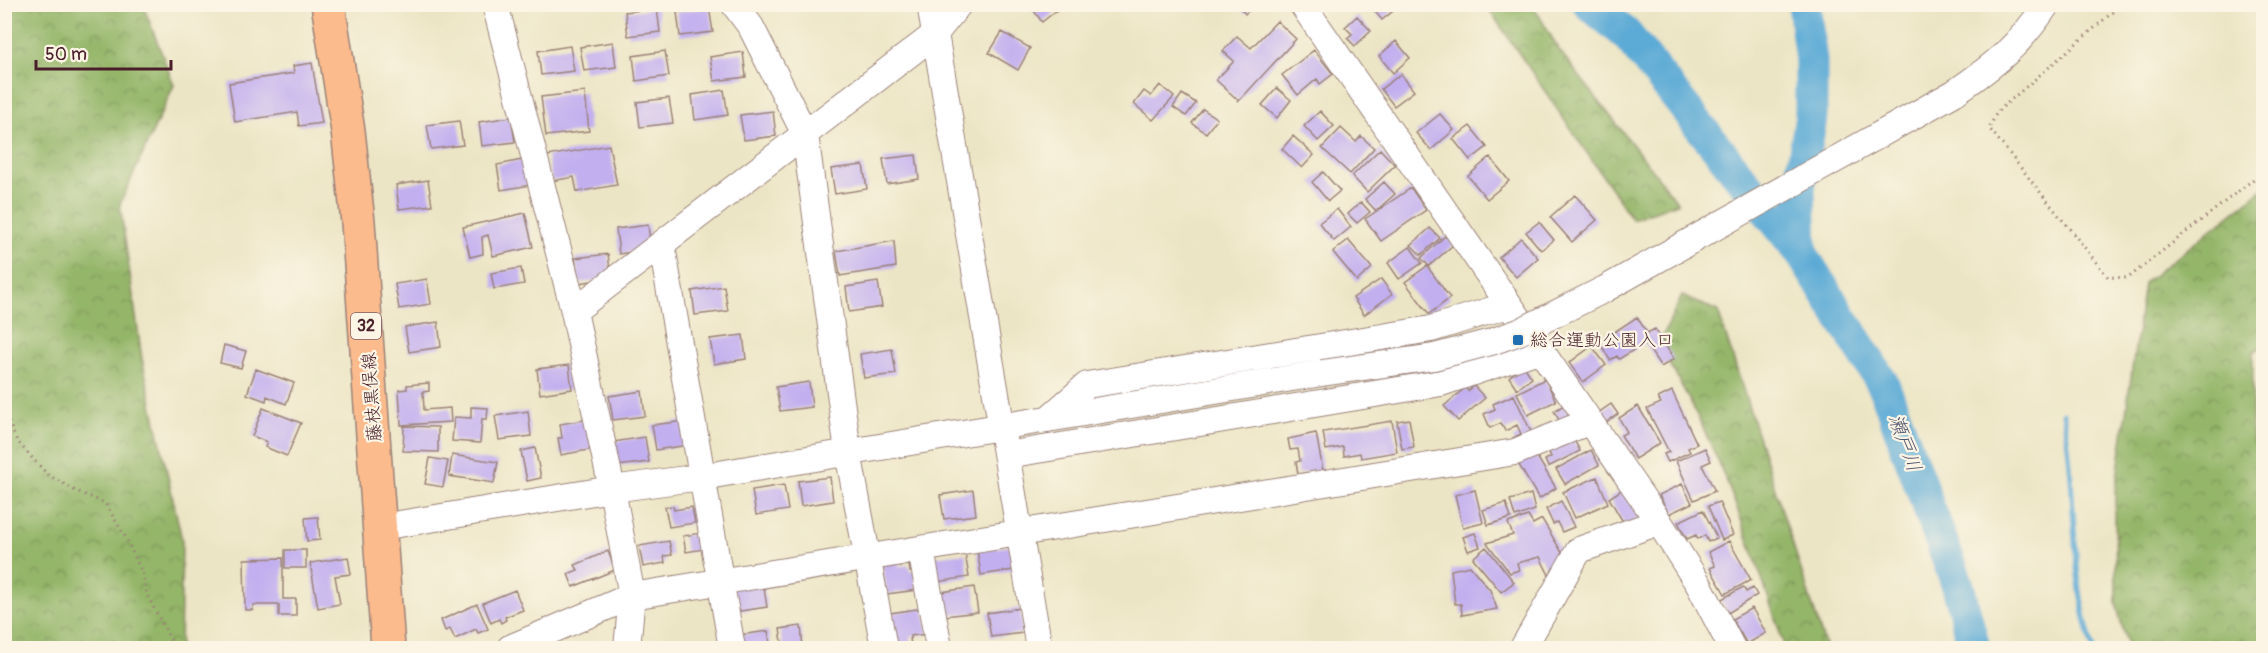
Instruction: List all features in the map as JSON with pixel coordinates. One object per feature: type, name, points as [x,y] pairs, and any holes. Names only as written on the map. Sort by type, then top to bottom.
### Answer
[{"type":"main road","name":"藤枝黒俣線","points":[[328,4],[348,131],[358,222],[388,648]]},
{"type":"street","points":[[495,4],[574,311],[612,489],[632,596],[627,648]]},
{"type":"street","points":[[734,4],[751,27],[805,134],[848,452],[884,648]]},
{"type":"street","points":[[930,4],[1039,648]]},
{"type":"street","points":[[574,311],[663,246],[934,35],[959,4]]},
{"type":"street","points":[[1302,4],[1588,423],[1659,522],[1699,585],[1732,648]]},
{"type":"street","points":[[381,527],[1434,357],[1480,345],[1519,332],[1605,289],[1953,93],[1996,64],[2029,31],[2047,4]]},
{"type":"street","points":[[663,246],[732,648]]},
{"type":"street","points":[[1048,420],[1087,385],[1431,329],[1508,305]]},
{"type":"street","points":[[1007,455],[1441,383],[1538,350]]},
{"type":"street","points":[[510,648],[632,596],[1515,452],[1588,423]]},
{"type":"street","points":[[1523,648],[1579,550],[1659,522]]},
{"type":"street","points":[[921,550],[938,642]]},
{"type":"path","points":[[2122,4],[1997,112],[1989,128],[2108,277],[2128,278],[2264,171]]},
{"type":"path","points":[[4,411],[17,441],[47,474],[74,490],[105,503],[126,538],[144,577],[147,595],[175,648]]},
{"type":"green space","points":[[4,5],[143,5],[174,85],[120,204],[142,359],[182,540],[180,648],[5,648]]},
{"type":"green space","points":[[1486,5],[1533,5],[1559,50],[1678,203],[1632,219]]},
{"type":"green space","points":[[2263,189],[2264,346],[2253,352],[2252,441],[2263,452],[2263,648],[2128,648],[2116,603],[2115,493],[2144,283]]},
{"type":"green space","points":[[1682,296],[1718,311],[1826,648],[1785,648],[1731,492],[1698,417],[1658,346]]},
{"type":"building","points":[[1029,4],[1060,4],[1062,6],[1042,22]]},
{"type":"building","points":[[1237,4],[1256,4],[1245,14]]},
{"type":"building","points":[[1374,4],[1388,4],[1393,11],[1382,20],[1371,7]]},
{"type":"building","points":[[709,7],[713,32],[680,36],[677,12]]},
{"type":"building","points":[[657,8],[660,32],[628,36],[625,12]]},
{"type":"building","points":[[1357,16],[1371,31],[1355,46],[1347,38],[1352,34],[1345,27]]},
{"type":"building","points":[[1277,21],[1296,39],[1239,101],[1216,80],[1234,61],[1223,51],[1237,36],[1251,48]]},
{"type":"building","points":[[1002,32],[1030,48],[1018,70],[989,53]]},
{"type":"building","points":[[1396,41],[1410,58],[1393,73],[1379,56]]},
{"type":"building","points":[[613,42],[616,67],[584,71],[580,47]]},
{"type":"building","points":[[570,46],[574,71],[541,75],[538,51]]},
{"type":"building","points":[[1314,50],[1333,74],[1320,84],[1317,79],[1298,95],[1282,75]]},
{"type":"building","points":[[665,51],[669,76],[636,81],[633,56]]},
{"type":"building","points":[[743,52],[746,77],[714,81],[710,57]]},
{"type":"building","points":[[312,63],[322,123],[299,126],[297,112],[235,122],[229,83],[294,73],[293,66]]},
{"type":"building","points":[[1401,74],[1414,91],[1394,106],[1381,89]]},
{"type":"building","points":[[1160,85],[1174,97],[1153,120],[1134,104],[1144,91],[1151,96]]},
{"type":"building","points":[[1277,88],[1291,100],[1277,118],[1262,105]]},
{"type":"building","points":[[724,90],[728,115],[695,120],[692,95]]},
{"type":"building","points":[[585,92],[589,131],[546,136],[541,97]]},
{"type":"building","points":[[1182,94],[1196,103],[1186,116],[1173,107]]},
{"type":"building","points":[[669,98],[673,123],[640,127],[637,102]]},
{"type":"building","points":[[1203,109],[1217,119],[1206,133],[1192,123]]},
{"type":"building","points":[[773,111],[776,136],[744,140],[740,115]]},
{"type":"building","points":[[1320,111],[1334,126],[1318,141],[1304,126]]},
{"type":"building","points":[[1440,114],[1454,130],[1431,150],[1416,133]]},
{"type":"building","points":[[511,117],[515,142],[482,146],[479,122]]},
{"type":"building","points":[[459,121],[463,145],[431,149],[427,125]]},
{"type":"building","points":[[1470,126],[1487,147],[1470,160],[1453,139]]},
{"type":"building","points":[[1341,128],[1356,142],[1361,136],[1374,148],[1350,174],[1322,148]]},
{"type":"building","points":[[1293,136],[1314,155],[1302,168],[1282,149]]},
{"type":"building","points":[[609,145],[617,185],[577,192],[574,177],[552,181],[547,156]]},
{"type":"building","points":[[1380,149],[1395,165],[1367,192],[1352,176]]},
{"type":"building","points":[[916,155],[919,179],[887,184],[883,159]]},
{"type":"building","points":[[1490,157],[1509,181],[1487,199],[1468,176]]},
{"type":"building","points":[[527,159],[531,185],[501,190],[497,165]]},
{"type":"building","points":[[863,165],[867,189],[835,194],[831,169]]},
{"type":"building","points":[[1323,172],[1340,191],[1328,201],[1312,182]]},
{"type":"building","points":[[428,180],[432,205],[399,209],[396,185]]},
{"type":"building","points":[[1384,182],[1395,194],[1376,211],[1365,199]]},
{"type":"building","points":[[1411,188],[1426,210],[1381,241],[1365,219]]},
{"type":"building","points":[[1575,195],[1597,220],[1572,242],[1550,217]]},
{"type":"building","points":[[1361,202],[1370,212],[1357,223],[1348,214]]},
{"type":"building","points":[[1337,209],[1351,227],[1334,241],[1319,223]]},
{"type":"building","points":[[525,213],[533,247],[493,256],[488,235],[482,237],[483,254],[470,257],[463,227]]},
{"type":"building","points":[[1539,222],[1554,240],[1541,250],[1526,232]]},
{"type":"building","points":[[648,225],[651,249],[619,254],[616,229]]},
{"type":"building","points":[[1430,228],[1440,238],[1421,255],[1411,245]]},
{"type":"building","points":[[1445,236],[1453,245],[1429,266],[1421,258]]},
{"type":"building","points":[[1521,238],[1538,258],[1516,277],[1499,257]]},
{"type":"building","points":[[1348,240],[1372,268],[1357,281],[1333,252]]},
{"type":"building","points":[[894,241],[896,267],[840,276],[836,251]]},
{"type":"building","points":[[1410,247],[1422,263],[1399,279],[1388,263]]},
{"type":"building","points":[[608,254],[611,278],[579,283],[575,258]]},
{"type":"building","points":[[1427,266],[1450,298],[1429,314],[1405,282]]},
{"type":"building","points":[[521,268],[524,284],[494,289],[491,273]]},
{"type":"building","points":[[427,279],[431,304],[399,309],[395,284]]},
{"type":"building","points":[[1381,279],[1392,294],[1364,315],[1353,298]]},
{"type":"building","points":[[878,282],[882,307],[849,312],[846,287]]},
{"type":"building","points":[[724,286],[728,311],[695,315],[692,291]]},
{"type":"building","points":[[1637,317],[1647,333],[1655,329],[1674,359],[1661,367],[1645,343],[1619,359],[1617,356],[1610,360],[1599,342]]},
{"type":"building","points":[[438,322],[441,347],[409,352],[405,327]]},
{"type":"building","points":[[743,335],[746,359],[714,364],[710,339]]},
{"type":"building","points":[[224,345],[246,351],[241,368],[220,363]]},
{"type":"building","points":[[1592,346],[1606,365],[1583,382],[1569,363]]},
{"type":"building","points":[[892,349],[896,374],[864,378],[860,354]]},
{"type":"building","points":[[569,365],[572,389],[540,394],[537,369]]},
{"type":"building","points":[[1524,366],[1532,378],[1517,389],[1509,377]]},
{"type":"building","points":[[256,369],[294,383],[286,404],[267,396],[266,401],[247,394]]},
{"type":"building","points":[[1545,379],[1556,401],[1528,415],[1517,393]]},
{"type":"building","points":[[809,382],[812,407],[780,411],[776,387]]},
{"type":"building","points":[[429,383],[429,391],[423,392],[424,410],[450,408],[451,422],[401,425],[399,390],[407,389],[407,385]]},
{"type":"building","points":[[1474,386],[1485,398],[1458,421],[1444,406],[1465,388],[1468,391]]},
{"type":"building","points":[[642,391],[645,416],[613,420],[609,396]]},
{"type":"building","points":[[1672,391],[1697,444],[1688,448],[1690,452],[1668,462],[1664,454],[1669,452],[1647,409],[1661,403],[1658,398]]},
{"type":"building","points":[[1514,395],[1533,436],[1515,444],[1513,438],[1521,434],[1517,425],[1505,431],[1501,423],[1490,428],[1484,414],[1495,409],[1493,404]]},
{"type":"building","points":[[1611,404],[1618,414],[1605,423],[1598,413]]},
{"type":"building","points":[[1564,405],[1574,420],[1563,427],[1554,411]]},
{"type":"building","points":[[1638,406],[1660,443],[1635,459],[1621,435],[1627,432],[1619,418]]},
{"type":"building","points":[[471,407],[488,408],[487,419],[482,419],[480,443],[452,441],[454,417],[471,418]]},
{"type":"building","points":[[263,408],[301,423],[287,456],[265,447],[267,442],[252,436]]},
{"type":"building","points":[[528,411],[531,436],[499,440],[495,416]]},
{"type":"building","points":[[589,419],[594,449],[561,455],[558,438],[562,438],[560,424]]},
{"type":"building","points":[[1409,419],[1414,447],[1402,449],[1397,421]]},
{"type":"building","points":[[685,421],[688,445],[656,450],[652,425]]},
{"type":"building","points":[[1392,421],[1397,452],[1361,458],[1360,453],[1344,456],[1343,447],[1326,450],[1323,432]]},
{"type":"building","points":[[404,426],[438,427],[438,452],[403,451]]},
{"type":"building","points":[[1316,433],[1324,476],[1316,478],[1315,471],[1298,474],[1296,462],[1300,461],[1298,449],[1290,450],[1288,439]]},
{"type":"building","points":[[1572,436],[1580,451],[1548,467],[1545,460],[1551,457],[1547,448]]},
{"type":"building","points":[[645,437],[649,462],[617,466],[613,442]]},
{"type":"building","points":[[535,448],[541,478],[527,481],[521,451]]},
{"type":"building","points":[[1705,448],[1711,461],[1702,465],[1715,491],[1694,500],[1676,461]]},
{"type":"building","points":[[1533,450],[1556,488],[1539,499],[1516,460]]},
{"type":"building","points":[[1591,450],[1599,465],[1565,484],[1556,469]]},
{"type":"building","points":[[452,455],[498,462],[494,483],[449,476]]},
{"type":"building","points":[[430,458],[448,461],[443,487],[425,484]]},
{"type":"building","points":[[830,477],[833,501],[801,506],[798,481]]},
{"type":"building","points":[[1597,477],[1608,503],[1575,518],[1563,492]]},
{"type":"building","points":[[1682,484],[1692,503],[1669,514],[1659,495]]},
{"type":"building","points":[[784,485],[788,510],[756,515],[752,490]]},
{"type":"building","points":[[1623,489],[1640,518],[1626,527],[1609,498]]},
{"type":"building","points":[[973,490],[976,515],[944,519],[940,495]]},
{"type":"building","points":[[1475,490],[1483,523],[1463,528],[1455,495]]},
{"type":"building","points":[[1531,494],[1535,510],[1515,517],[1510,500]]},
{"type":"building","points":[[1561,501],[1574,527],[1562,532],[1557,522],[1553,524],[1546,509]]},
{"type":"building","points":[[1719,502],[1733,535],[1722,540],[1708,506]]},
{"type":"building","points":[[1506,503],[1511,518],[1488,525],[1483,510]]},
{"type":"building","points":[[673,506],[674,510],[692,507],[695,523],[669,527],[665,507]]},
{"type":"building","points":[[1703,510],[1717,538],[1708,542],[1705,535],[1698,539],[1696,535],[1687,539],[1678,522]]},
{"type":"building","points":[[1528,516],[1533,524],[1542,519],[1567,561],[1550,577],[1540,557],[1517,563],[1519,570],[1510,573],[1487,543],[1513,535],[1508,523]]},
{"type":"building","points":[[318,517],[320,540],[307,541],[305,518]]},
{"type":"building","points":[[701,533],[704,549],[686,552],[683,536]]},
{"type":"building","points":[[1475,533],[1480,547],[1468,551],[1463,537]]},
{"type":"building","points":[[669,541],[672,555],[664,556],[665,563],[643,567],[639,546]]},
{"type":"building","points":[[1729,541],[1751,580],[1725,594],[1710,568],[1715,566],[1708,552]]},
{"type":"building","points":[[1010,546],[1013,570],[981,575],[977,550]]},
{"type":"building","points":[[1486,547],[1514,582],[1501,592],[1473,558]]},
{"type":"building","points":[[285,550],[306,550],[306,568],[285,568]]},
{"type":"building","points":[[608,551],[615,570],[573,587],[568,574],[578,570],[575,565]]},
{"type":"building","points":[[965,553],[969,577],[937,582],[933,557]]},
{"type":"building","points":[[348,557],[351,574],[335,576],[340,604],[318,608],[310,563]]},
{"type":"building","points":[[283,558],[283,599],[296,599],[296,616],[279,616],[279,605],[253,605],[253,610],[245,610],[244,559]]},
{"type":"building","points":[[898,559],[899,566],[909,565],[910,572],[915,571],[917,590],[887,594],[882,561]]},
{"type":"building","points":[[1470,566],[1490,590],[1497,609],[1462,615],[1461,604],[1455,604],[1451,570]]},
{"type":"building","points":[[763,582],[767,607],[734,612],[731,587]]},
{"type":"building","points":[[974,587],[978,612],[945,616],[942,592]]},
{"type":"building","points":[[1743,587],[1746,592],[1753,588],[1757,595],[1728,613],[1720,600]]},
{"type":"building","points":[[515,590],[523,610],[505,617],[506,620],[501,623],[499,619],[491,623],[483,603]]},
{"type":"building","points":[[477,604],[488,629],[478,633],[476,629],[455,639],[450,629],[445,631],[441,620]]},
{"type":"building","points":[[924,608],[928,634],[910,636],[911,648],[896,648],[890,613]]},
{"type":"building","points":[[1020,608],[1023,633],[991,637],[987,613]]},
{"type":"building","points":[[1752,608],[1766,633],[1747,644],[1732,619]]},
{"type":"building","points":[[801,626],[803,648],[783,648],[780,629]]},
{"type":"building","points":[[768,631],[771,647],[743,648],[740,635]]},
{"type":"waterway","name":"瀬戸川","points":[[1589,4],[1626,34],[1801,253],[1883,384],[1958,586],[1974,648]]},
{"type":"waterway","name":"瀬戸川","points":[[1801,253],[1799,188],[1811,117],[1811,61],[1804,4]]},
{"type":"waterway","points":[[2063,413],[2068,443],[2076,561],[2085,619],[2093,648]]},
{"type":"place","name":"総合運動公園入口","points":[[1518,340]]}]
